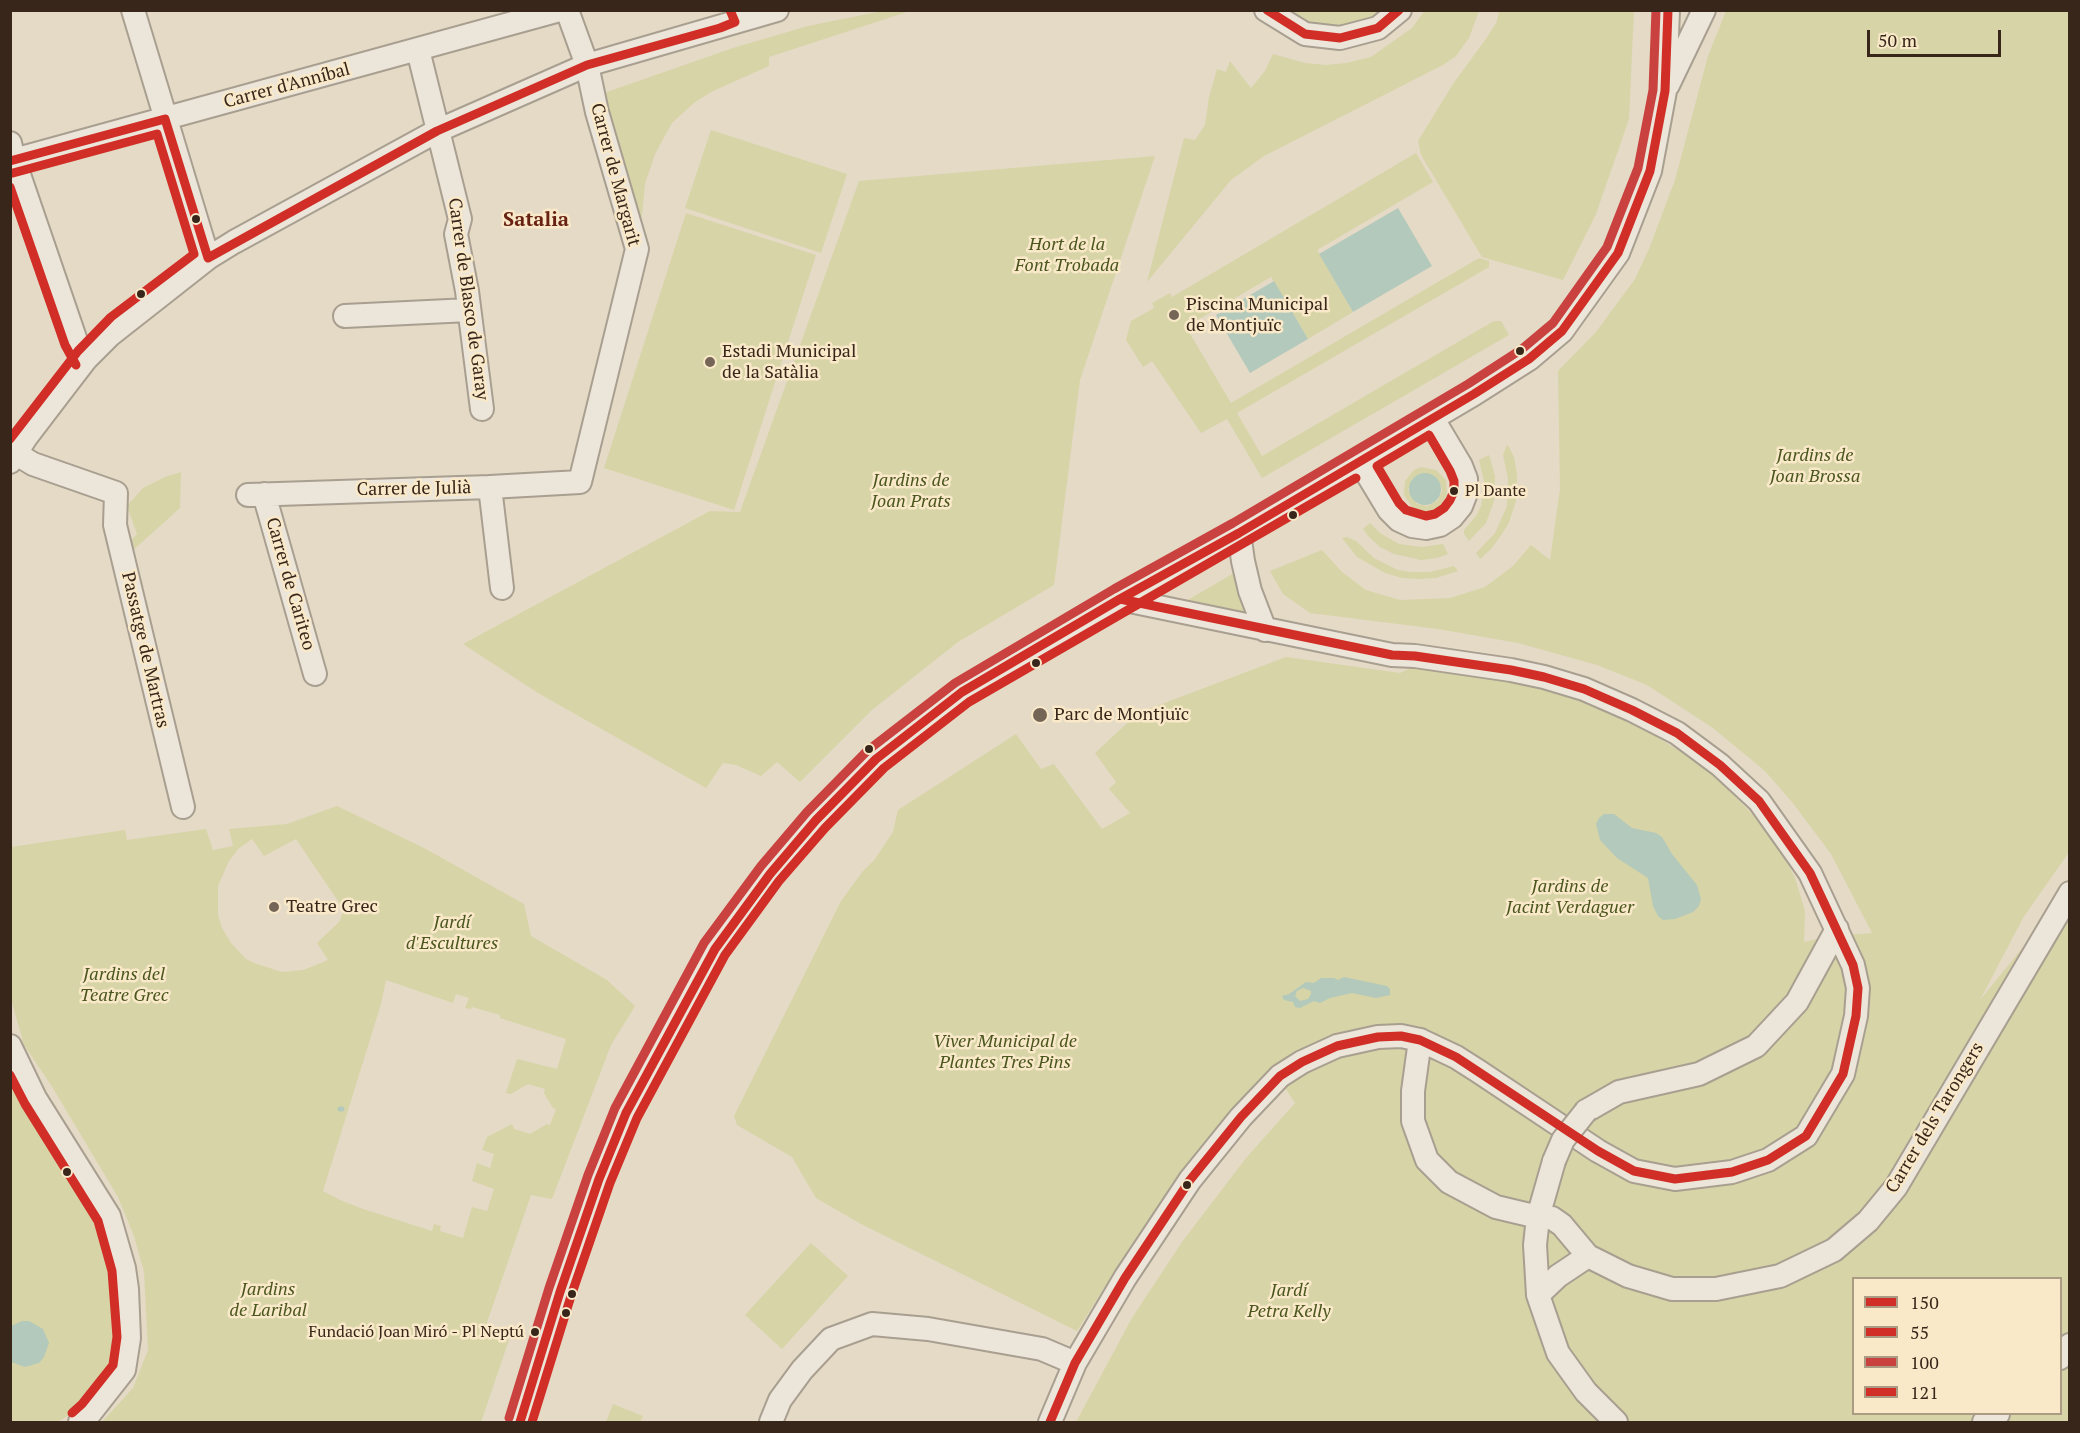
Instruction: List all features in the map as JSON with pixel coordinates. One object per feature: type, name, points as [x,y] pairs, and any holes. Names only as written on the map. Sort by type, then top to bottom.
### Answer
[{"type":"street","points":[[133,10],[208,258]]},
{"type":"street","name":"Carrer d'Anníbal","points":[[12,154],[165,119],[560,10]]},
{"type":"street","name":"Carrer de Margarit","points":[[567,10],[587,65],[597,112],[637,249],[580,482]]},
{"type":"street","points":[[12,455],[86,359],[118,327],[208,258],[437,131],[587,65],[720,28],[739,15],[777,10]]},
{"type":"street","points":[[1266,10],[1305,34],[1340,38],[1378,28],[1400,10]]},
{"type":"street","points":[[520,1422],[560,1293],[599,1179],[626,1113],[715,949],[770,874],[816,820],[882,754],[962,692],[1433,419],[1529,359],[1562,331],[1618,253],[1650,171],[1665,91],[1668,10]]},
{"type":"street","points":[[1665,91],[1704,10]]},
{"type":"street","name":"Carrer de Blasco de Garay","points":[[418,50],[460,219],[456,234],[482,409]]},
{"type":"street","points":[[12,154],[76,341],[86,359]]},
{"type":"street","points":[[345,316],[469,310]]},
{"type":"street","points":[[1360,462],[1389,510],[1399,520],[1412,526],[1426,528],[1440,525],[1452,517],[1461,506],[1466,493],[1466,479],[1461,466],[1433,419]]},
{"type":"street","name":"Passatge de Martras","points":[[12,455],[116,493],[115,525],[183,807]]},
{"type":"street","name":"Carrer de Julià","points":[[256,494],[580,482]]},
{"type":"street","points":[[490,487],[502,588]]},
{"type":"street","name":"Carrer de Cariteo","points":[[256,494],[315,674]]},
{"type":"street","points":[[1239,533],[1242,561],[1250,591],[1265,630]]},
{"type":"street","points":[[1050,1422],[1075,1363],[1125,1278],[1190,1180],[1241,1117],[1280,1076],[1302,1062],[1337,1046],[1378,1037],[1401,1036],[1420,1040],[1456,1057],[1598,1151],[1634,1171],[1675,1179],[1732,1172],[1768,1160],[1806,1136],[1844,1074],[1856,1016],[1858,988],[1853,965],[1810,873],[1759,801],[1720,765],[1677,733],[1584,689],[1544,677],[1415,656],[1392,655],[1120,599]]},
{"type":"street","name":"Carrer dels Tarongers","points":[[1420,1040],[1413,1091],[1413,1121],[1427,1160],[1449,1182],[1496,1207],[1539,1218],[1552,1218],[1562,1225],[1588,1256],[1628,1276],[1672,1288],[1716,1289],[1780,1276],[1834,1250],[1868,1221],[1896,1187],[2067,901]]},
{"type":"street","points":[[1616,1422],[1586,1392],[1558,1353],[1538,1294],[1535,1245],[1539,1218],[1554,1161],[1563,1140],[1586,1111],[1619,1092],[1699,1074],[1756,1046],[1797,1002],[1837,929]]},
{"type":"street","points":[[10,1046],[35,1098],[109,1216],[124,1268],[129,1338],[124,1370],[91,1412],[80,1422]]},
{"type":"street","points":[[1538,1294],[1558,1276],[1588,1256]]},
{"type":"street","points":[[771,1422],[780,1400],[802,1370],[831,1339],[872,1324],[928,1329],[1042,1349],[1075,1363]]},
{"type":"green space","points":[[1425,10],[1479,11],[1469,38],[1456,56],[1443,65],[1264,156],[1231,180],[1147,282],[1184,138],[1195,140],[1205,125],[1209,97],[1217,69],[1226,72],[1230,61],[1251,88],[1265,71],[1273,54],[1305,63],[1326,65],[1371,57],[1412,28]]},
{"type":"green space","points":[[882,11],[910,11],[769,57],[769,66],[713,91],[695,102],[672,123],[655,154],[645,184],[641,225],[604,93],[733,48],[808,26]]},
{"type":"green space","points":[[1284,11],[1385,11],[1365,23],[1341,29],[1310,25]]},
{"type":"green space","points":[[1499,11],[1634,11],[1629,119],[1596,214],[1563,280],[1482,257],[1421,155],[1418,141],[1453,84],[1488,36],[1497,21]]},
{"type":"green space","points":[[1726,11],[2069,11],[2069,852],[2023,918],[1980,1000],[2046,919],[2069,903],[2069,1422],[1076,1422],[1132,1318],[1182,1242],[1246,1158],[1295,1103],[1274,1071],[1256,1084],[1182,1172],[1130,1247],[1077,1331],[861,1224],[816,1198],[792,1157],[737,1125],[734,1116],[841,901],[875,859],[893,832],[898,810],[1016,734],[1041,769],[1054,764],[1102,829],[1130,813],[1109,789],[1116,782],[1095,753],[1138,713],[1286,657],[1400,673],[1411,668],[1527,683],[1581,699],[1627,718],[1703,766],[1725,786],[1776,839],[1795,878],[1805,911],[1804,942],[1831,936],[1872,933],[1831,854],[1792,802],[1765,771],[1713,728],[1647,685],[1597,665],[1518,643],[1438,629],[1310,613],[1283,594],[1270,571],[1322,550],[1342,572],[1366,590],[1400,600],[1450,598],[1485,587],[1513,566],[1531,545],[1550,560],[1560,489],[1558,371],[1596,332],[1635,279],[1675,180],[1708,56]]},
{"type":"green space","points":[[711,130],[847,174],[821,253],[685,208]]},
{"type":"green space","name":"Piscina Municipal de Montjuïc","points":[[1416,153],[1433,182],[1317,250],[1353,312],[1308,339],[1271,277],[1189,325],[1192,330],[1189,332],[1231,403],[1479,258],[1489,261],[1489,267],[1237,413],[1262,456],[1494,321],[1501,321],[1509,335],[1262,478],[1227,419],[1201,433],[1152,361],[1143,367],[1126,340],[1131,321],[1154,308],[1152,303],[1170,293],[1172,297]]},
{"type":"green space","name":"Jardins de Joan Prats","points":[[1155,156],[1080,380],[1054,585],[958,642],[872,710],[800,782],[777,762],[761,776],[736,765],[723,763],[706,788],[538,693],[463,644],[710,511],[740,512],[859,181]]},
{"type":"green space","name":"Estadi Municipal de la Satàlia","points":[[686,213],[816,255],[734,510],[604,468]]},
{"type":"green space","points":[[1508,445],[1514,457],[1517,475],[1516,501],[1502,534],[1480,559],[1476,553],[1495,533],[1507,506],[1508,479],[1503,455]]},
{"type":"green space","points":[[1489,455],[1495,476],[1494,501],[1486,523],[1469,541],[1464,530],[1476,516],[1483,494],[1484,481],[1479,460]]},
{"type":"green space","points":[[1421,467],[1436,470],[1446,480],[1447,495],[1439,507],[1433,511],[1425,512],[1412,507],[1404,495],[1405,481],[1414,470]],"holes":[[[1421,473],[1439,481],[1442,491],[1438,500],[1428,506],[1417,504],[1408,490],[1412,479]]]},
{"type":"green space","points":[[181,472],[180,508],[131,552],[128,543],[137,534],[127,506],[143,488]]},
{"type":"green space","points":[[1370,523],[1380,533],[1399,544],[1422,547],[1443,544],[1448,554],[1421,560],[1394,554],[1380,547],[1368,536],[1363,529]]},
{"type":"green space","points":[[1347,537],[1356,541],[1374,558],[1398,570],[1430,572],[1454,566],[1458,571],[1436,578],[1419,579],[1402,578],[1385,573],[1357,557],[1342,538]]},
{"type":"green space","points":[[1234,573],[1250,613],[1247,617],[1186,608],[1186,601]]},
{"type":"green space","points":[[337,806],[424,848],[524,904],[531,936],[607,980],[635,1006],[611,1045],[552,1199],[531,1195],[484,1331],[509,1340],[481,1422],[102,1422],[133,1388],[148,1350],[144,1272],[134,1236],[118,1197],[51,1085],[24,1045],[11,999],[11,847],[125,830],[127,840],[206,829],[213,850],[233,846],[229,829],[287,824]],"holes":[[[252,839],[264,856],[296,839],[344,910],[339,922],[317,943],[328,960],[303,970],[282,972],[246,959],[231,943],[222,928],[218,915],[218,886],[229,861],[238,849]],[[386,980],[453,1003],[456,994],[469,998],[465,1008],[471,1009],[472,1007],[500,1015],[500,1018],[566,1039],[557,1069],[517,1059],[506,1093],[511,1094],[528,1084],[545,1089],[544,1093],[556,1109],[550,1125],[547,1124],[530,1134],[514,1129],[512,1124],[487,1137],[482,1150],[494,1154],[490,1168],[477,1163],[472,1181],[494,1189],[487,1211],[472,1207],[463,1238],[440,1231],[441,1226],[434,1224],[432,1231],[363,1209],[323,1191],[381,1004]]]},
{"type":"green space","points":[[10,1077],[103,1237],[116,1279],[117,1336],[110,1365],[98,1389],[79,1410],[57,1422],[11,1422]]},
{"type":"green space","points":[[811,1243],[848,1276],[782,1349],[745,1315]]},
{"type":"green space","points":[[613,1404],[643,1416],[640,1422],[606,1422]]},
{"type":"shaded area","points":[[1398,208],[1432,266],[1353,312],[1319,254]]},
{"type":"shaded area","points":[[1274,281],[1308,339],[1250,373],[1216,315]]},
{"type":"shaded area","points":[[1425,473],[1437,477],[1441,489],[1437,501],[1425,505],[1413,501],[1409,489],[1413,477]]},
{"type":"shaded area","points":[[1604,814],[1614,814],[1632,828],[1656,833],[1662,837],[1672,854],[1697,885],[1701,899],[1699,906],[1693,912],[1675,919],[1663,920],[1658,916],[1653,906],[1648,878],[1617,858],[1600,840],[1596,824]]},
{"type":"shaded area","points":[[1344,977],[1387,986],[1390,989],[1390,995],[1376,998],[1352,993],[1320,1003],[1314,1001],[1300,1008],[1295,1007],[1293,1002],[1284,1000],[1282,996],[1306,982],[1314,983],[1321,978],[1338,980]],"holes":[[[1303,988],[1311,991],[1308,999],[1300,1001],[1295,996],[1297,991]]]},
{"type":"shaded area","points":[[22,1321],[29,1321],[43,1329],[49,1343],[39,1363],[25,1367],[11,1362],[11,1326]]},
{"type":"transit line","name":"121","points":[[10,161],[165,119],[208,258],[437,131],[587,65],[735,22],[730,10]]},
{"type":"transit line","name":"121","points":[[1267,10],[1305,34],[1340,38],[1378,28],[1399,10]]},
{"type":"transit line","name":"100","points":[[509,1418],[549,1288],[588,1175],[615,1108],[704,943],[761,866],[807,812],[867,751],[955,683],[1468,384],[1522,349],[1553,323],[1607,247],[1638,168],[1653,90],[1656,10]]},
{"type":"transit line","name":"150","points":[[520,1422],[560,1292],[599,1179],[626,1113],[715,949],[770,874],[816,820],[876,759],[962,692],[1120,599],[1239,533],[1474,394],[1529,359],[1562,331],[1618,253],[1650,171],[1665,91],[1668,10]]},
{"type":"transit line","name":"55","points":[[10,439],[78,351],[111,317],[194,254],[157,134],[13,173]]},
{"type":"transit line","name":"55","points":[[10,187],[65,345],[76,365]]},
{"type":"transit line","name":"55","points":[[1429,435],[1450,471],[1454,481],[1454,491],[1444,508],[1435,514],[1426,516],[1406,510],[1399,503],[1377,466],[1429,435]]},
{"type":"transit line","name":"55","points":[[532,1422],[571,1296],[610,1183],[637,1118],[725,955],[779,881],[825,828],[884,768],[969,702],[1356,478]]},
{"type":"transit line","name":"150","points":[[1050,1422],[1075,1363],[1125,1278],[1190,1180],[1241,1117],[1280,1076],[1302,1062],[1337,1046],[1378,1037],[1401,1036],[1420,1040],[1456,1057],[1598,1151],[1634,1171],[1675,1179],[1732,1172],[1768,1160],[1806,1136],[1843,1074],[1856,1016],[1858,988],[1853,965],[1810,873],[1759,801],[1720,765],[1677,733],[1584,689],[1544,677],[1415,656],[1392,655],[1120,599]]},
{"type":"transit line","name":"55","points":[[10,1075],[25,1104],[98,1221],[112,1271],[117,1337],[113,1365],[72,1413]]},
{"type":"place","name":"Piscina Municipal de Montjuïc","points":[[1174,315]]},
{"type":"place","name":"Estadi Municipal de la Satàlia","points":[[710,362]]},
{"type":"place","name":"Pl Dante","points":[[1454,491]]},
{"type":"place","name":"Parc de Montjuïc","points":[[1040,715]]},
{"type":"place","name":"Teatre Grec","points":[[274,907]]},
{"type":"place","name":"Fundació Joan Miró - Pl Neptú","points":[[535,1332]]},
{"type":"district","name":"Satalia","points":[[536,220]]},
{"type":"park label","name":"Hort de la Font Trobada","points":[[1067,255]]},
{"type":"park label","name":"Jardins de Joan Brossa","points":[[1815,466]]},
{"type":"park label","name":"Jardins de Jacint Verdaguer","points":[[1570,897]]},
{"type":"park label","name":"Jardí d'Escultures","points":[[452,933]]},
{"type":"park label","name":"Jardins del Teatre Grec","points":[[124,985]]},
{"type":"park label","name":"Viver Municipal de Plantes Tres Pins","points":[[1005,1052]]},
{"type":"park label","name":"Jardins de Laribal","points":[[268,1300]]},
{"type":"park label","name":"Jardí Petra Kelly","points":[[1289,1301]]}]
